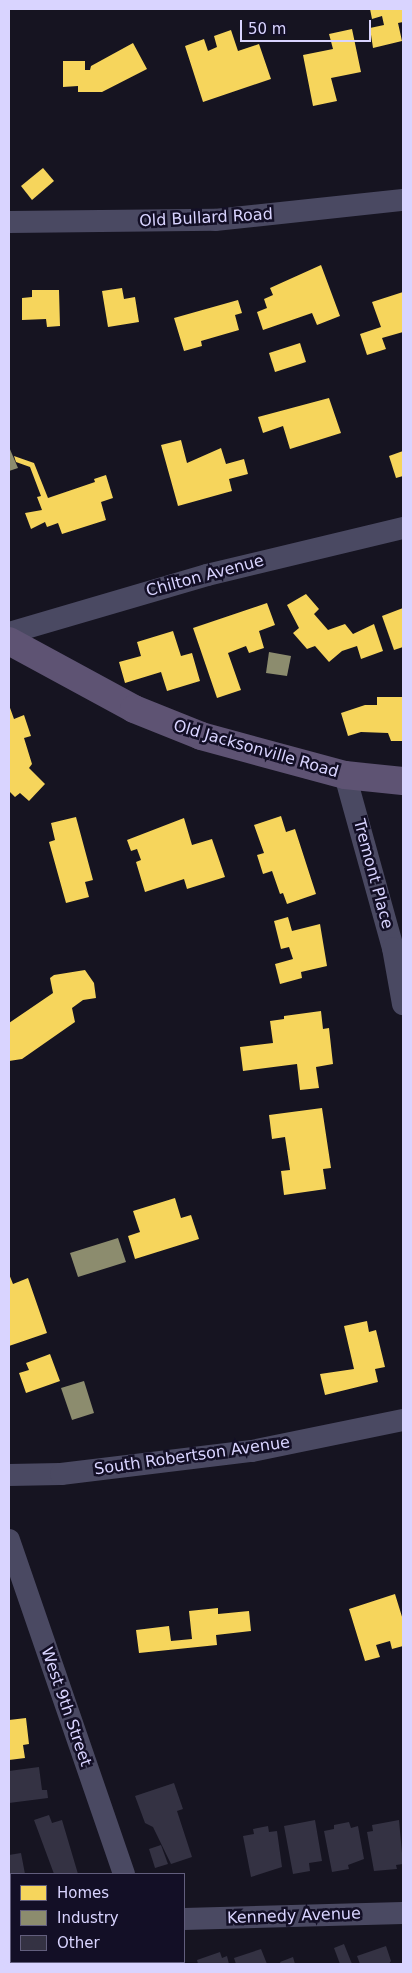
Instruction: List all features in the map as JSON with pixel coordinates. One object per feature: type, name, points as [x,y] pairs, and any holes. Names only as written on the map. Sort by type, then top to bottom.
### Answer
[{"type":"main road","name":"Old Jacksonville Road","points":[[9,641],[134,709],[201,736],[346,775],[403,781]]},
{"type":"street","name":"Old Bullard Road","points":[[9,222],[215,220],[403,200]]},
{"type":"street","name":"Chilton Avenue","points":[[9,633],[207,575],[403,528]]},
{"type":"street","name":"Tremont Place","points":[[346,775],[393,948],[403,1004]]},
{"type":"street","name":"South Robertson Avenue","points":[[9,1476],[61,1474],[252,1450],[403,1420]]},
{"type":"street","name":"West 9th Street","points":[[9,1540],[124,1873]]},
{"type":"street","name":"Kennedy Avenue","points":[[185,1919],[403,1913]]},
{"type":"building: Homes","points":[[370,9],[403,9],[403,22],[398,23],[402,41],[373,48],[370,28],[384,25],[382,16],[372,19]]},
{"type":"building: Homes","points":[[352,29],[361,72],[331,78],[337,101],[313,106],[303,55],[333,49],[329,34]]},
{"type":"building: Homes","points":[[231,30],[238,51],[259,44],[271,79],[203,102],[185,46],[204,39],[208,51],[217,47],[214,36]]},
{"type":"building: Homes","points":[[133,43],[147,69],[102,92],[78,92],[78,86],[63,87],[63,61],[85,61],[85,70],[90,70],[91,66]]},
{"type":"building: Homes","points":[[43,168],[54,181],[32,200],[21,186]]},
{"type":"building: Homes","points":[[321,265],[340,316],[317,325],[312,313],[263,330],[257,312],[267,308],[264,299],[273,295],[270,288]]},
{"type":"building: Homes","points":[[122,288],[124,299],[135,297],[139,322],[108,327],[102,291]]},
{"type":"building: Homes","points":[[32,290],[59,290],[60,326],[47,327],[46,319],[22,320],[22,298],[32,297]]},
{"type":"building: Homes","points":[[403,292],[403,332],[382,338],[386,349],[367,355],[360,334],[381,327],[372,302]]},
{"type":"building: Homes","points":[[238,300],[242,313],[235,315],[239,330],[201,341],[202,346],[184,351],[174,318]]},
{"type":"building: Homes","points":[[300,343],[306,362],[275,372],[269,353]]},
{"type":"building: Homes","points":[[329,398],[341,433],[290,449],[283,426],[263,433],[258,417]]},
{"type":"building: Homes","points":[[181,440],[187,463],[221,448],[226,464],[244,459],[248,474],[229,479],[232,491],[178,506],[161,445]]},
{"type":"building: Homes","points":[[403,451],[403,476],[396,478],[389,456]]},
{"type":"building: Homes","points":[[14,456],[34,463],[48,498],[95,482],[94,479],[106,475],[113,498],[101,502],[106,520],[62,534],[58,523],[47,527],[45,522],[31,529],[25,513],[42,510],[37,497],[41,496],[30,467],[16,462]]},
{"type":"building: Homes","points":[[306,594],[319,609],[314,614],[328,630],[345,624],[353,634],[374,624],[383,651],[361,659],[357,646],[342,651],[329,662],[315,646],[307,649],[293,633],[299,628],[287,605]]},
{"type":"building: Homes","points":[[267,603],[275,625],[259,631],[264,648],[249,653],[246,646],[228,653],[241,690],[217,698],[193,628]]},
{"type":"building: Homes","points":[[403,608],[403,647],[394,650],[382,616]]},
{"type":"building: Homes","points":[[173,631],[181,656],[192,653],[200,681],[167,691],[161,672],[125,683],[119,662],[141,656],[137,642]]},
{"type":"building: Homes","points":[[377,697],[403,697],[403,741],[391,741],[388,733],[361,732],[348,736],[341,713],[365,705],[377,705]]},
{"type":"building: Homes","points":[[9,705],[14,719],[24,715],[31,736],[24,738],[32,764],[29,768],[45,784],[29,801],[20,793],[15,797],[9,791]]},
{"type":"building: Homes","points":[[281,816],[286,832],[295,829],[316,894],[287,904],[283,893],[280,894],[272,871],[263,874],[257,855],[264,853],[254,825]]},
{"type":"building: Homes","points":[[76,817],[93,880],[85,882],[89,897],[66,903],[49,842],[55,840],[51,823]]},
{"type":"building: Homes","points":[[184,818],[192,845],[212,839],[225,877],[187,889],[184,879],[145,892],[136,862],[141,860],[137,849],[131,851],[127,840]]},
{"type":"building: Homes","points":[[288,917],[292,931],[320,924],[327,966],[301,972],[302,978],[280,984],[275,964],[293,959],[289,947],[281,949],[274,921]]},
{"type":"building: Homes","points":[[85,970],[94,983],[96,998],[83,1000],[72,1008],[75,1022],[22,1059],[9,1061],[9,1023],[53,993],[50,978],[54,975]]},
{"type":"building: Homes","points":[[321,1011],[323,1029],[329,1028],[333,1064],[316,1067],[319,1088],[300,1090],[297,1064],[243,1071],[240,1047],[273,1043],[270,1021],[284,1019],[284,1016]]},
{"type":"building: Homes","points":[[322,1108],[331,1168],[323,1169],[326,1189],[284,1195],[281,1171],[290,1170],[285,1137],[272,1139],[269,1115]]},
{"type":"building: Homes","points":[[175,1198],[181,1218],[191,1215],[199,1239],[135,1259],[128,1236],[140,1232],[133,1211]]},
{"type":"building: Homes","points":[[9,1274],[13,1284],[28,1278],[47,1333],[9,1346]]},
{"type":"building: Homes","points":[[367,1321],[369,1332],[376,1330],[385,1367],[375,1369],[378,1382],[325,1395],[320,1374],[354,1369],[344,1326]]},
{"type":"building: Homes","points":[[50,1354],[60,1381],[26,1393],[19,1373],[29,1370],[26,1363]]},
{"type":"building: Homes","points":[[395,1594],[403,1620],[403,1646],[392,1649],[390,1641],[376,1645],[380,1657],[365,1661],[349,1609]]},
{"type":"building: Homes","points":[[218,1608],[218,1614],[249,1611],[251,1631],[216,1635],[217,1645],[139,1653],[136,1630],[169,1626],[171,1641],[192,1639],[189,1611]]},
{"type":"building: Homes","points":[[26,1718],[29,1744],[23,1745],[25,1758],[9,1760],[9,1720]]},
{"type":"building: Industry","points":[[9,447],[18,468],[9,471]]},
{"type":"building: Industry","points":[[269,652],[291,656],[287,676],[266,673]]},
{"type":"building: Industry","points":[[118,1238],[126,1262],[78,1277],[70,1253]]},
{"type":"building: Industry","points":[[84,1381],[94,1413],[72,1420],[61,1388]]},
{"type":"building: Other","points":[[39,1767],[42,1790],[47,1790],[48,1798],[9,1803],[9,1771]]},
{"type":"building: Other","points":[[174,1783],[183,1809],[177,1811],[192,1857],[171,1864],[153,1827],[145,1823],[135,1796]]},
{"type":"building: Other","points":[[49,1815],[52,1823],[62,1820],[78,1873],[54,1873],[34,1820]]},
{"type":"building: Other","points":[[315,1820],[322,1861],[309,1863],[310,1871],[293,1874],[284,1826]]},
{"type":"building: Other","points":[[399,1820],[403,1864],[396,1865],[397,1869],[374,1871],[367,1832],[373,1831],[372,1825]]},
{"type":"building: Other","points":[[349,1822],[351,1828],[358,1826],[364,1859],[348,1865],[349,1869],[332,1872],[324,1831],[334,1829],[334,1825]]},
{"type":"building: Other","points":[[268,1826],[269,1832],[277,1831],[282,1867],[251,1877],[243,1836],[254,1834],[253,1829]]},
{"type":"building: Other","points":[[161,1845],[168,1864],[155,1868],[149,1849]]},
{"type":"building: Other","points":[[21,1853],[25,1873],[10,1873],[9,1882],[9,1855]]},
{"type":"building: Other","points":[[344,1944],[352,1964],[340,1964],[334,1948]]},
{"type":"building: Other","points":[[386,1946],[391,1961],[389,1964],[360,1964],[357,1956]]},
{"type":"building: Other","points":[[261,1949],[267,1964],[236,1964],[234,1958]]},
{"type":"building: Other","points":[[220,1952],[222,1958],[227,1956],[229,1964],[198,1964],[197,1960]]},
{"type":"building: Other","points":[[293,1957],[295,1964],[281,1964],[280,1962]]}]
